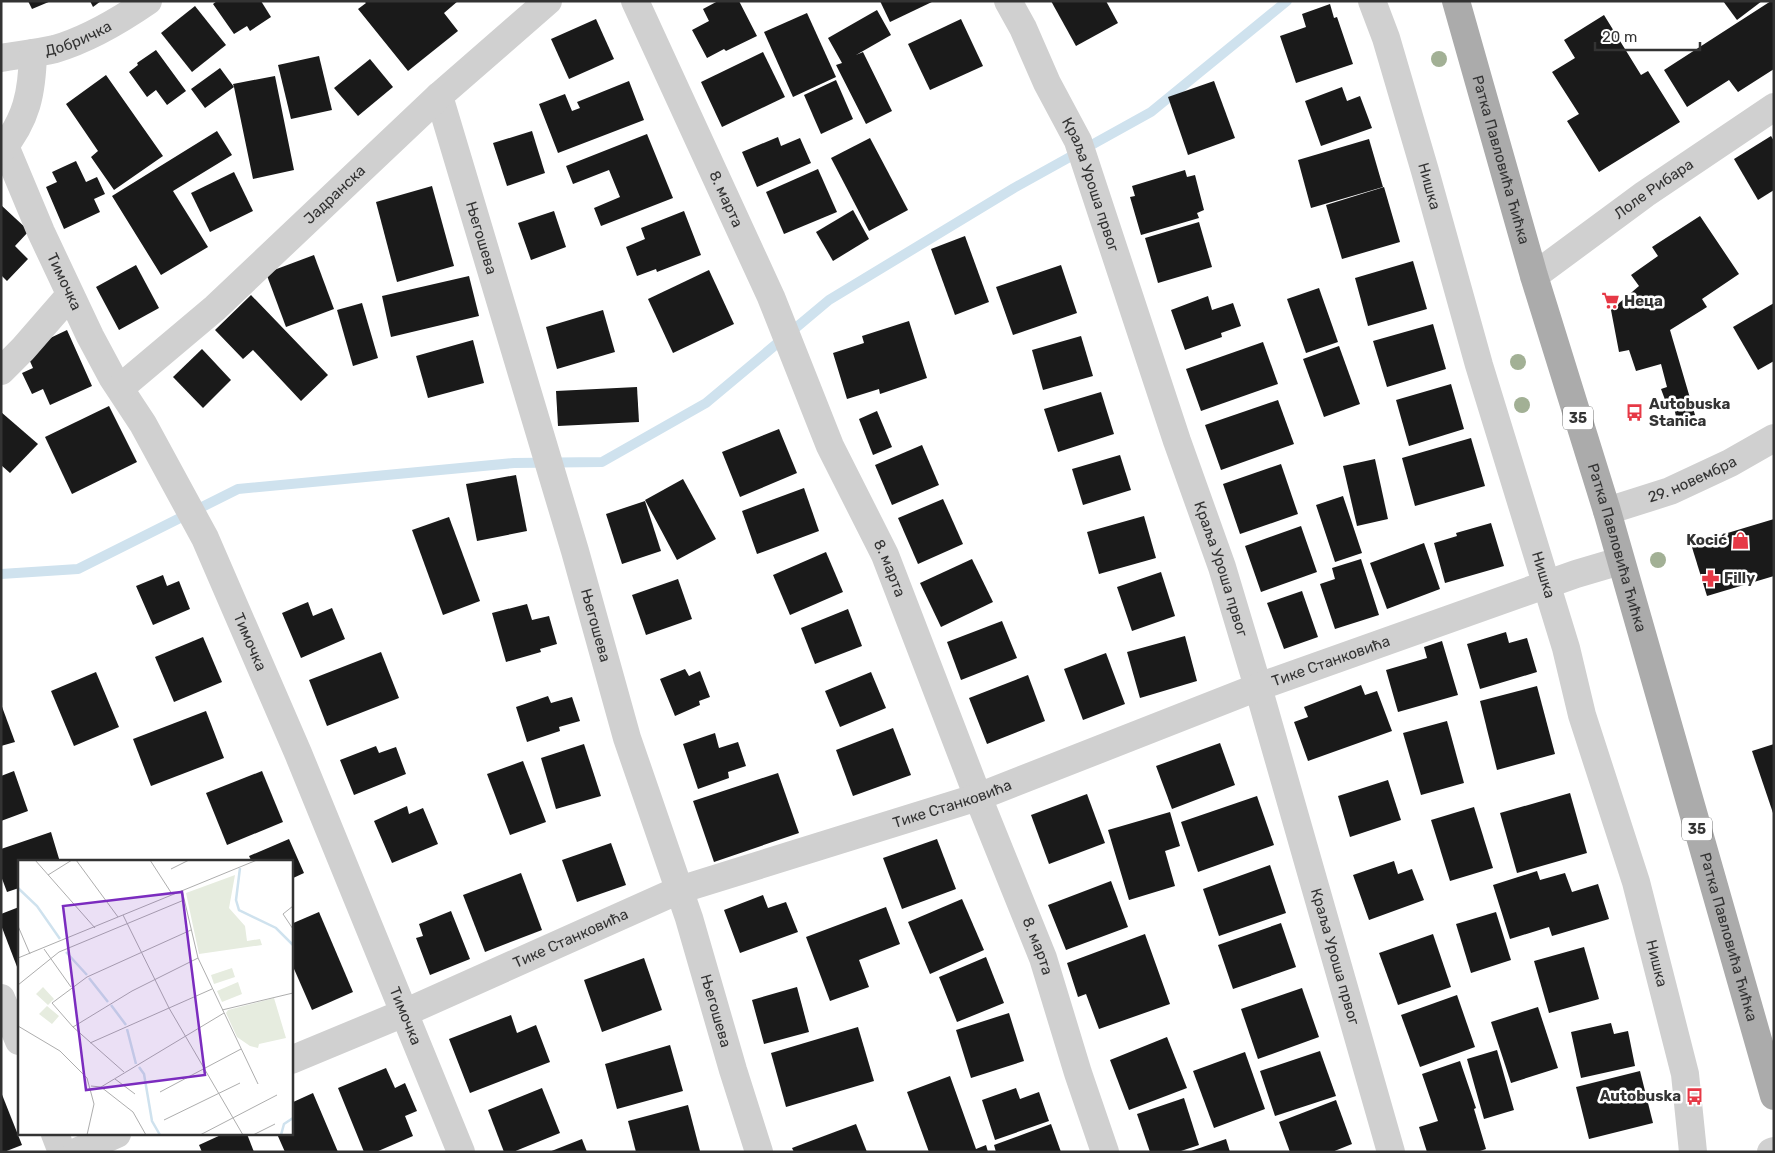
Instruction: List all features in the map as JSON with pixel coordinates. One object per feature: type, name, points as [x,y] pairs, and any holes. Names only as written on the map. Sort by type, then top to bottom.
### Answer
[{"type":"main road","name":"Ратка Павловића Ћићка","points":[[1456,1],[1534,276],[1607,511],[1620,561],[1768,1051],[1774,1096]]},
{"type":"street","name":"Добричка","points":[[1,58],[54,49],[76,42],[107,28],[148,1]]},
{"type":"street","name":"Јадранска","points":[[120,388],[215,308],[440,96],[548,1]]},
{"type":"street","name":"8. марта","points":[[635,1],[746,243],[794,355],[830,446],[885,555],[978,798],[1044,958],[1078,1073],[1105,1152]]},
{"type":"street","name":"Краља Уроша првог","points":[[1008,1],[1024,28],[1047,83],[1078,141],[1177,441],[1222,567],[1391,1152]]},
{"type":"street","name":"Нишка","points":[[1372,1],[1386,38],[1479,365],[1545,585],[1566,648],[1582,715],[1639,892],[1685,1074],[1693,1152]]},
{"type":"street","points":[[3,149],[16,131],[29,98],[32,83],[33,53]]},
{"type":"street","name":"Његошева","points":[[440,96],[556,486],[627,738],[679,890],[759,1152]]},
{"type":"street","name":"Лоле Рибара","points":[[1534,276],[1645,194],[1774,107]]},
{"type":"street","name":"Тимочка","points":[[3,149],[70,295],[104,362],[143,424],[202,534],[298,753],[461,1152]]},
{"type":"street","points":[[1,371],[23,349],[70,295]]},
{"type":"street","name":"29. новембра","points":[[1607,511],[1670,490],[1730,463],[1774,438]]},
{"type":"street","name":"Тике Станковића","points":[[292,1060],[404,1013],[679,890],[978,798],[1258,687],[1576,574],[1620,561]]},
{"type":"street","points":[[1,998],[18,1039]]},
{"type":"street","points":[[56,1136],[62,1152]]},
{"type":"street","points":[[76,1152],[112,1136]]},
{"type":"building","points":[[28,1],[51,1],[32,9]]},
{"type":"building","points":[[90,1],[101,1],[93,7]]},
{"type":"building","points":[[217,1],[261,1],[271,17],[250,31],[247,26],[234,34],[213,4]]},
{"type":"building","points":[[364,1],[458,1],[444,13],[458,31],[408,71],[358,9],[366,3]]},
{"type":"building","points":[[718,1],[739,1],[757,36],[707,58],[692,30],[709,21],[703,9]]},
{"type":"building","points":[[880,1],[934,1],[890,22]]},
{"type":"building","points":[[1051,1],[1106,1],[1118,23],[1076,46]]},
{"type":"building","points":[[1723,1],[1762,1],[1737,20]]},
{"type":"building","points":[[1771,1],[1774,1],[1774,69],[1738,92],[1729,80],[1687,107],[1664,70]]},
{"type":"building","points":[[1330,4],[1334,18],[1337,17],[1353,64],[1296,83],[1280,36],[1306,27],[1302,14]]},
{"type":"building","points":[[195,6],[226,45],[192,72],[161,33]]},
{"type":"building","points":[[877,10],[891,35],[856,55],[863,52],[892,111],[866,124],[836,65],[842,63],[828,38]]},
{"type":"building","points":[[807,13],[836,77],[793,97],[764,32]]},
{"type":"building","points":[[1604,15],[1641,75],[1648,71],[1680,122],[1599,172],[1567,121],[1579,114],[1552,72],[1575,58],[1564,40]]},
{"type":"building","points":[[596,19],[614,59],[569,79],[551,39]]},
{"type":"building","points":[[961,19],[983,66],[930,90],[908,44]]},
{"type":"building","points":[[156,50],[186,91],[167,105],[156,90],[147,97],[129,72],[138,65],[137,63]]},
{"type":"building","points":[[763,52],[785,97],[722,127],[701,82]]},
{"type":"building","points":[[319,56],[332,110],[291,119],[278,65]]},
{"type":"building","points":[[370,59],[393,87],[358,116],[334,88]]},
{"type":"building","points":[[220,68],[234,87],[205,108],[191,89]]},
{"type":"building","points":[[106,75],[163,156],[114,190],[91,157],[98,151],[66,104]]},
{"type":"building","points":[[275,76],[294,170],[253,179],[233,84]]},
{"type":"building","points":[[836,80],[853,119],[821,134],[804,95]]},
{"type":"building","points":[[629,81],[644,120],[558,153],[539,104],[565,94],[572,111],[580,108],[577,102]]},
{"type":"building","points":[[1214,81],[1235,138],[1188,155],[1168,97]]},
{"type":"building","points":[[1342,87],[1347,101],[1360,96],[1372,128],[1321,146],[1305,101]]},
{"type":"building","points":[[217,131],[232,155],[173,191],[208,247],[161,275],[112,196]]},
{"type":"building","points":[[532,131],[545,173],[507,186],[493,143]]},
{"type":"building","points":[[647,134],[673,198],[601,226],[594,208],[620,197],[609,170],[573,184],[566,166]]},
{"type":"building","points":[[1771,136],[1774,141],[1774,190],[1758,200],[1734,159]]},
{"type":"building","points":[[778,137],[781,146],[800,138],[811,163],[757,187],[742,152]]},
{"type":"building","points":[[870,138],[908,210],[869,231],[831,158]]},
{"type":"building","points":[[1369,139],[1383,187],[1311,208],[1298,160]]},
{"type":"building","points":[[76,161],[86,182],[97,177],[105,194],[94,199],[100,212],[64,229],[46,187],[57,182],[52,172]]},
{"type":"building","points":[[818,169],[837,212],[784,234],[766,192]]},
{"type":"building","points":[[1185,170],[1187,177],[1195,175],[1204,210],[1197,213],[1199,218],[1141,235],[1130,197],[1135,196],[1132,186]]},
{"type":"building","points":[[234,172],[253,211],[210,232],[191,193]]},
{"type":"building","points":[[432,186],[454,266],[397,282],[376,202]]},
{"type":"building","points":[[1384,187],[1400,242],[1342,259],[1326,205]]},
{"type":"building","points":[[1,205],[29,231],[15,246],[28,259],[7,281],[1,275]]},
{"type":"building","points":[[853,210],[869,239],[833,261],[816,232]]},
{"type":"building","points":[[554,211],[566,247],[531,260],[518,223]]},
{"type":"building","points":[[684,211],[701,255],[657,272],[656,269],[637,276],[626,247],[645,239],[641,228]]},
{"type":"building","points":[[1700,216],[1739,274],[1702,299],[1707,307],[1670,330],[1695,415],[1677,421],[1673,403],[1667,405],[1661,389],[1667,387],[1661,364],[1636,371],[1629,350],[1619,352],[1611,310],[1639,286],[1631,275],[1658,256],[1652,247]]},
{"type":"building","points":[[1199,222],[1212,267],[1158,283],[1145,238]]},
{"type":"building","points":[[965,236],[989,302],[955,315],[931,249]]},
{"type":"building","points":[[314,255],[334,309],[286,327],[266,273]]},
{"type":"building","points":[[1413,261],[1427,309],[1368,326],[1355,278]]},
{"type":"building","points":[[136,265],[159,308],[119,330],[96,287]]},
{"type":"building","points":[[1061,265],[1077,313],[1013,335],[996,287]]},
{"type":"building","points":[[709,270],[734,324],[673,353],[648,299]]},
{"type":"building","points":[[469,276],[479,316],[391,337],[382,296]]},
{"type":"building","points":[[1319,288],[1338,342],[1306,353],[1287,299]]},
{"type":"building","points":[[251,295],[328,375],[301,401],[253,350],[243,359],[215,330]]},
{"type":"building","points":[[1208,296],[1212,310],[1233,303],[1241,326],[1221,333],[1222,337],[1185,350],[1171,310]]},
{"type":"building","points":[[362,303],[378,358],[353,366],[337,310]]},
{"type":"building","points":[[1774,303],[1774,361],[1758,370],[1733,327]]},
{"type":"building","points":[[603,310],[615,352],[557,369],[546,327]]},
{"type":"building","points":[[909,321],[927,378],[880,394],[879,389],[847,399],[833,353],[864,343],[862,336]]},
{"type":"building","points":[[1433,324],[1446,369],[1387,387],[1373,341]]},
{"type":"building","points":[[67,330],[92,386],[50,405],[43,389],[32,394],[22,373],[33,368],[25,350]]},
{"type":"building","points":[[1081,336],[1093,376],[1043,390],[1032,350]]},
{"type":"building","points":[[473,340],[484,383],[428,398],[416,356]]},
{"type":"building","points":[[1263,342],[1278,384],[1201,411],[1186,369]]},
{"type":"building","points":[[1339,346],[1360,404],[1324,417],[1303,359]]},
{"type":"building","points":[[202,349],[231,380],[203,408],[173,377]]},
{"type":"building","points":[[1451,384],[1464,429],[1409,446],[1396,400]]},
{"type":"building","points":[[637,387],[639,422],[558,426],[556,391]]},
{"type":"building","points":[[1101,392],[1114,434],[1058,452],[1044,409]]},
{"type":"building","points":[[1278,400],[1294,444],[1221,470],[1205,425]]},
{"type":"building","points":[[109,406],[137,462],[72,494],[45,437]]},
{"type":"building","points":[[877,411],[892,447],[873,455],[859,419]]},
{"type":"building","points":[[1,412],[38,444],[10,473],[1,465]]},
{"type":"building","points":[[779,429],[797,473],[740,497],[722,452]]},
{"type":"building","points":[[1471,438],[1485,486],[1415,506],[1402,458]]},
{"type":"building","points":[[922,445],[939,485],[892,505],[875,465]]},
{"type":"building","points":[[1120,455],[1131,490],[1083,505],[1072,469]]},
{"type":"building","points":[[1375,459],[1388,519],[1357,526],[1343,466]]},
{"type":"building","points":[[1281,464],[1298,514],[1240,534],[1223,484]]},
{"type":"building","points":[[516,475],[527,531],[477,541],[466,484]]},
{"type":"building","points":[[683,479],[716,539],[677,560],[645,500]]},
{"type":"building","points":[[804,488],[819,531],[757,554],[742,511]]},
{"type":"building","points":[[1343,496],[1362,553],[1335,562],[1316,505]]},
{"type":"building","points":[[943,499],[963,544],[918,564],[898,518]]},
{"type":"building","points":[[645,501],[661,551],[622,564],[606,514]]},
{"type":"building","points":[[1144,516],[1156,558],[1099,574],[1087,532]]},
{"type":"building","points":[[449,517],[480,601],[443,615],[412,530]]},
{"type":"building","points":[[1774,519],[1774,576],[1707,596],[1691,544]]},
{"type":"building","points":[[1491,523],[1504,566],[1445,583],[1434,543],[1457,536],[1456,533]]},
{"type":"building","points":[[1301,526],[1317,572],[1261,592],[1245,546]]},
{"type":"building","points":[[1424,543],[1440,589],[1387,609],[1370,563]]},
{"type":"building","points":[[826,552],[843,592],[790,615],[773,575]]},
{"type":"building","points":[[972,559],[993,602],[941,627],[920,583]]},
{"type":"building","points":[[1361,559],[1379,615],[1335,629],[1320,584],[1335,579],[1332,568]]},
{"type":"building","points":[[1161,572],[1175,616],[1132,631],[1117,587]]},
{"type":"building","points":[[163,575],[167,586],[179,581],[190,609],[153,625],[136,586]]},
{"type":"building","points":[[678,579],[692,619],[646,635],[632,595]]},
{"type":"building","points":[[1302,591],[1318,637],[1284,649],[1267,603]]},
{"type":"building","points":[[308,602],[313,616],[332,608],[345,639],[301,658],[282,613]]},
{"type":"building","points":[[527,604],[532,620],[549,616],[557,644],[540,649],[541,652],[506,662],[492,613]]},
{"type":"building","points":[[848,609],[862,646],[815,664],[801,628]]},
{"type":"building","points":[[1002,621],[1017,658],[961,680],[947,642]]},
{"type":"building","points":[[1506,632],[1509,643],[1527,638],[1537,672],[1480,689],[1467,644]]},
{"type":"building","points":[[1185,636],[1197,681],[1140,698],[1127,652]]},
{"type":"building","points":[[203,637],[222,682],[174,702],[155,657]]},
{"type":"building","points":[[1442,641],[1458,695],[1398,712],[1386,670],[1427,658],[1424,647]]},
{"type":"building","points":[[381,652],[399,698],[327,726],[309,680]]},
{"type":"building","points":[[1106,653],[1125,704],[1083,720],[1064,669]]},
{"type":"building","points":[[685,669],[689,676],[700,671],[710,697],[699,701],[700,705],[675,716],[660,679]]},
{"type":"building","points":[[96,672],[119,727],[74,746],[51,691]]},
{"type":"building","points":[[871,672],[886,708],[840,727],[825,691]]},
{"type":"building","points":[[1028,675],[1045,721],[987,744],[969,698]]},
{"type":"building","points":[[1361,685],[1365,695],[1377,691],[1392,731],[1308,761],[1294,722],[1308,717],[1304,707]]},
{"type":"building","points":[[1537,686],[1555,754],[1497,770],[1480,701]]},
{"type":"building","points":[[548,696],[551,703],[572,697],[580,721],[559,727],[560,731],[527,742],[516,707]]},
{"type":"building","points":[[1,704],[15,742],[1,746]]},
{"type":"building","points":[[206,711],[224,758],[151,786],[133,739]]},
{"type":"building","points":[[1447,721],[1464,783],[1421,795],[1403,733]]},
{"type":"building","points":[[893,728],[911,775],[853,796],[836,750]]},
{"type":"building","points":[[715,733],[719,748],[738,742],[746,766],[728,772],[729,778],[698,789],[683,744]]},
{"type":"building","points":[[1220,743],[1235,785],[1172,809],[1156,766]]},
{"type":"building","points":[[584,744],[601,796],[556,809],[541,758]]},
{"type":"building","points":[[1774,744],[1774,813],[1773,813],[1752,751]]},
{"type":"building","points":[[376,746],[379,753],[396,747],[406,774],[354,795],[340,760]]},
{"type":"building","points":[[523,761],[546,822],[510,835],[487,774]]},
{"type":"building","points":[[14,771],[28,811],[1,821],[1,776]]},
{"type":"building","points":[[262,771],[283,822],[227,845],[206,793]]},
{"type":"building","points":[[778,773],[799,833],[714,862],[693,801]]},
{"type":"building","points":[[1388,780],[1401,820],[1350,837],[1338,796]]},
{"type":"building","points":[[1570,793],[1587,853],[1517,873],[1500,813]]},
{"type":"building","points":[[1087,794],[1105,843],[1049,864],[1031,815]]},
{"type":"building","points":[[1257,796],[1274,845],[1198,872],[1181,822]]},
{"type":"building","points":[[407,806],[409,814],[423,808],[438,844],[392,863],[374,821]]},
{"type":"building","points":[[1474,807],[1493,868],[1450,881],[1431,820]]},
{"type":"building","points":[[1170,812],[1180,846],[1165,851],[1175,886],[1129,900],[1108,830]]},
{"type":"building","points":[[51,832],[59,860],[18,860],[18,888],[7,892],[1,876],[1,849]]},
{"type":"building","points":[[289,839],[304,873],[292,879],[292,860],[251,860],[249,856]]},
{"type":"building","points":[[937,839],[956,889],[902,909],[883,858]]},
{"type":"building","points":[[611,843],[626,885],[577,902],[562,860]]},
{"type":"building","points":[[1394,861],[1398,874],[1412,869],[1424,900],[1369,920],[1353,875]]},
{"type":"building","points":[[1270,865],[1286,913],[1219,936],[1203,889]]},
{"type":"building","points":[[1537,871],[1540,880],[1565,873],[1572,892],[1598,884],[1609,919],[1552,936],[1549,927],[1510,939],[1493,885]]},
{"type":"building","points":[[521,873],[542,930],[485,952],[463,895]]},
{"type":"building","points":[[1111,881],[1128,927],[1066,950],[1048,905]]},
{"type":"building","points":[[763,895],[768,908],[786,902],[798,932],[740,953],[724,910]]},
{"type":"building","points":[[962,899],[984,950],[930,974],[908,922]]},
{"type":"building","points":[[18,907],[18,969],[1,925],[1,914]]},
{"type":"building","points":[[886,907],[900,944],[859,960],[869,987],[830,1001],[806,937]]},
{"type":"building","points":[[451,911],[470,959],[430,975],[416,938],[423,936],[419,924]]},
{"type":"building","points":[[319,912],[353,992],[312,1010],[292,964],[292,924]]},
{"type":"building","points":[[1496,912],[1511,960],[1471,973],[1456,924]]},
{"type":"building","points":[[1281,923],[1296,967],[1233,989],[1218,945]]},
{"type":"building","points":[[1145,934],[1170,1004],[1099,1029],[1086,994],[1078,997],[1067,963]]},
{"type":"building","points":[[1433,934],[1451,987],[1398,1005],[1379,953]]},
{"type":"building","points":[[1584,947],[1599,999],[1549,1013],[1534,961]]},
{"type":"building","points":[[986,957],[1004,1003],[957,1022],[939,977]]},
{"type":"building","points":[[644,958],[662,1010],[602,1032],[584,980]]},
{"type":"building","points":[[797,987],[809,1032],[764,1044],[752,1000]]},
{"type":"building","points":[[1302,988],[1319,1037],[1258,1059],[1241,1009]]},
{"type":"building","points":[[1457,995],[1475,1047],[1420,1067],[1401,1015]]},
{"type":"building","points":[[1538,1007],[1558,1068],[1511,1083],[1491,1022]]},
{"type":"building","points":[[1009,1013],[1024,1061],[971,1078],[956,1030]]},
{"type":"building","points":[[511,1015],[517,1033],[536,1025],[550,1062],[470,1093],[449,1039]]},
{"type":"building","points":[[1611,1023],[1614,1034],[1628,1031],[1635,1066],[1581,1078],[1571,1032]]},
{"type":"building","points":[[858,1027],[874,1081],[786,1107],[771,1053]]},
{"type":"building","points":[[1167,1037],[1187,1088],[1129,1110],[1110,1060]]},
{"type":"building","points":[[670,1045],[683,1091],[617,1109],[605,1064]]},
{"type":"building","points":[[1497,1050],[1514,1110],[1484,1119],[1467,1059]]},
{"type":"building","points":[[1320,1051],[1336,1096],[1275,1116],[1260,1071]]},
{"type":"building","points":[[1245,1052],[1265,1109],[1214,1128],[1193,1071]]},
{"type":"building","points":[[1460,1061],[1476,1108],[1474,1109],[1486,1149],[1477,1152],[1427,1152],[1419,1127],[1438,1121],[1422,1074]]},
{"type":"building","points":[[386,1068],[395,1088],[405,1083],[417,1111],[405,1116],[413,1136],[376,1152],[364,1152],[338,1088]]},
{"type":"building","points":[[1640,1071],[1653,1123],[1589,1139],[1576,1087]]},
{"type":"building","points":[[950,1076],[976,1149],[986,1145],[988,1152],[929,1152],[907,1092]]},
{"type":"building","points":[[542,1088],[560,1133],[513,1152],[504,1152],[488,1110]]},
{"type":"building","points":[[1016,1088],[1020,1099],[1039,1092],[1049,1121],[995,1140],[982,1100]]},
{"type":"building","points":[[1,1092],[22,1145],[1,1152]]},
{"type":"building","points":[[313,1093],[338,1152],[285,1152],[278,1136],[292,1136],[292,1103]]},
{"type":"building","points":[[1184,1098],[1199,1145],[1178,1152],[1150,1152],[1137,1114]]},
{"type":"building","points":[[1336,1100],[1352,1144],[1332,1152],[1290,1152],[1279,1122]]},
{"type":"building","points":[[688,1105],[700,1151],[636,1152],[628,1121]]},
{"type":"building","points":[[856,1124],[867,1152],[794,1152],[792,1148]]},
{"type":"building","points":[[1051,1124],[1061,1152],[996,1152],[994,1145]]},
{"type":"building","points":[[219,1136],[248,1136],[254,1152],[202,1152],[199,1145]]},
{"type":"building","points":[[582,1139],[587,1152],[549,1152]]},
{"type":"building","points":[[1226,1139],[1230,1152],[1191,1152],[1191,1151]]},
{"type":"waterway","points":[[1,574],[78,569],[238,489],[514,463],[602,462],[706,403],[829,300],[1014,188],[1151,112],[1287,1]]},
{"type":"place","name":"Неца","points":[[1610,301]]},
{"type":"place","name":"Autobuska Stanica","points":[[1635,413]]},
{"type":"place","name":"Kocić","points":[[1741,540]]},
{"type":"place","name":"Filly","points":[[1710,578]]},
{"type":"place","name":"Autobuska","points":[[1695,1096]]}]
